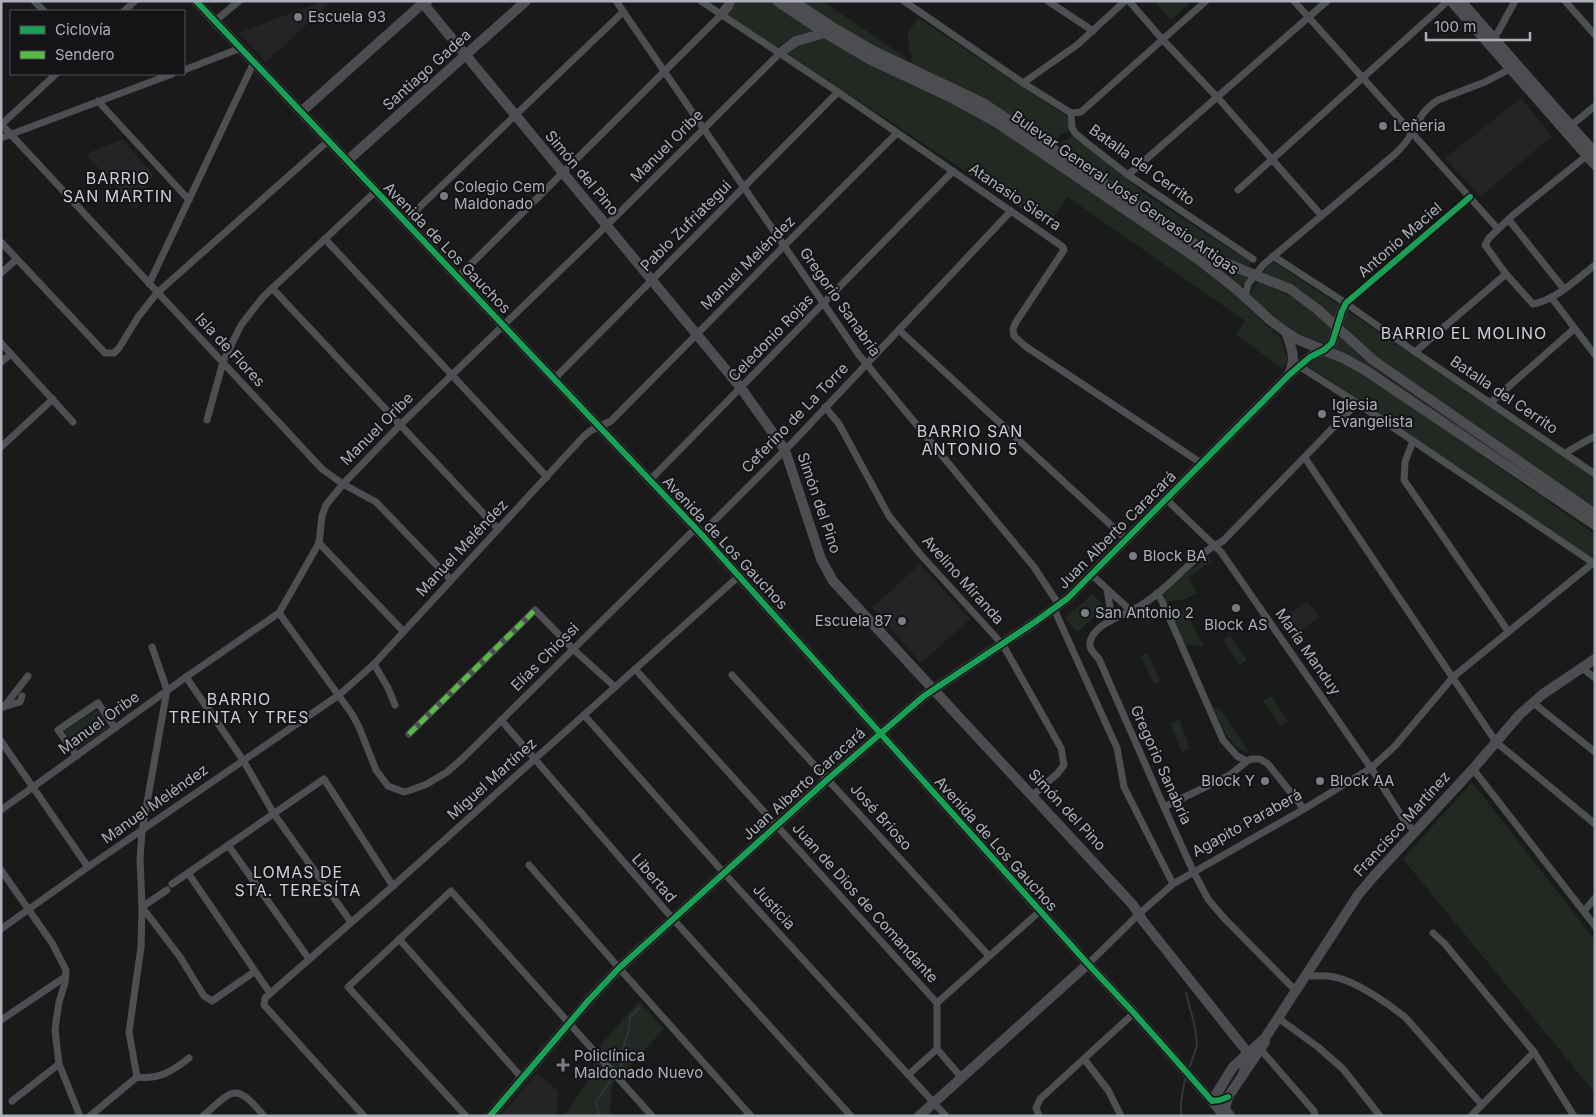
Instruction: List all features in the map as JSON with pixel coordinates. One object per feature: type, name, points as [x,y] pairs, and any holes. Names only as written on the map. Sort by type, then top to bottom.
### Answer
[{"type":"street","points":[[34,1],[43,10]]},
{"type":"street","points":[[125,10],[135,1]]},
{"type":"street","name":"Avenida de Los Gauchos","points":[[196,1],[698,531],[1134,1013],[1224,1116]]},
{"type":"street","points":[[215,21],[239,1]]},
{"type":"street","name":"Santiago Gadea","points":[[347,161],[526,1]]},
{"type":"street","name":"Gregorio Sanabria","points":[[616,1],[866,365],[1034,567],[1057,607],[1117,748],[1124,787],[1172,884]]},
{"type":"street","name":"Atanasio Sierra","points":[[701,1],[838,92],[1064,249],[1014,326],[1013,333],[1016,339],[1201,462]]},
{"type":"street","points":[[458,277],[665,72],[721,15],[730,1]]},
{"type":"street","name":"Bulevar General José Gervasio Artigas","points":[[777,1],[869,59],[948,96],[996,122],[1198,259],[1286,332],[1365,370],[1595,525]]},
{"type":"street","name":"Bulevar General José Gervasio Artigas","points":[[793,1],[874,51],[982,103],[1218,260],[1290,289],[1303,297],[1380,366],[1595,514]]},
{"type":"street","points":[[904,1],[1023,83],[1071,113],[1081,112],[1206,1]]},
{"type":"street","points":[[1048,1],[1093,32]]},
{"type":"street","points":[[1023,83],[1077,45],[1125,1]]},
{"type":"street","points":[[1129,1],[1321,215]]},
{"type":"street","points":[[1294,1],[1498,229]]},
{"type":"street","points":[[1128,176],[1327,1]]},
{"type":"street","points":[[1238,190],[1450,1],[1491,41],[1591,153],[1595,165]]},
{"type":"street","points":[[1461,1],[1491,41]]},
{"type":"street","points":[[1491,41],[1515,1]]},
{"type":"street","points":[[1565,1],[1595,35]]},
{"type":"street","points":[[301,112],[424,2]]},
{"type":"street","name":"Simón del Pino","points":[[424,2],[514,115],[741,388],[785,450],[821,559],[833,581],[1134,905],[1139,914],[1248,1053]]},
{"type":"street","points":[[404,221],[623,12]]},
{"type":"street","points":[[780,53],[789,44],[825,33]]},
{"type":"street","points":[[185,70],[241,48]]},
{"type":"street","name":"Manuel Oribe","points":[[1,810],[167,690],[279,613],[319,543],[322,516],[326,505],[343,484],[400,425],[606,226],[780,53]]},
{"type":"street","points":[[149,284],[254,62]]},
{"type":"street","points":[[1245,297],[1246,289],[1255,275],[1273,256],[1395,154],[1406,142],[1420,117],[1430,105],[1498,77],[1514,67]]},
{"type":"street","points":[[1,124],[55,75]]},
{"type":"street","points":[[1,138],[169,75]]},
{"type":"street","name":"Pablo Zufriategui","points":[[554,379],[838,92]]},
{"type":"street","points":[[98,101],[189,200]]},
{"type":"street","points":[[1568,129],[1595,106]]},
{"type":"street","name":"Batalla del Cerrito","points":[[1071,113],[1071,123],[1075,133],[1128,176],[1253,259]]},
{"type":"street","name":"Isla de Flores","points":[[1,124],[322,469],[343,484],[376,502],[451,580]]},
{"type":"street","name":"Manuel Meléndez","points":[[1,929],[339,695],[374,664],[583,437],[590,431],[600,428],[611,421],[897,133]]},
{"type":"street","points":[[1,242],[105,353],[111,353],[119,348],[144,308],[158,294],[328,141]]},
{"type":"street","points":[[1591,153],[1498,229],[1486,242],[1486,247],[1506,274],[1533,304],[1551,297],[1564,289],[1595,265]]},
{"type":"street","name":"Celedonio Rojas","points":[[650,480],[953,171]]},
{"type":"street","points":[[207,420],[223,362],[241,326],[272,288],[376,191]]},
{"type":"street","name":"Antonio Maciel","points":[[1346,303],[1470,197]]},
{"type":"street","name":"Ceferino de La Torre","points":[[698,531],[785,450],[1011,211]]},
{"type":"street","points":[[1509,220],[1564,289]]},
{"type":"street","points":[[325,239],[546,477]]},
{"type":"street","name":"Batalla del Cerrito","points":[[1273,256],[1346,303],[1595,474]]},
{"type":"street","points":[[1,273],[17,259]]},
{"type":"street","points":[[1415,352],[1506,274]]},
{"type":"street","points":[[272,288],[498,529]]},
{"type":"street","points":[[1551,297],[1595,355]]},
{"type":"street","points":[[1296,364],[1324,350],[1334,340],[1346,303]]},
{"type":"street","points":[[1490,402],[1574,329]]},
{"type":"street","points":[[899,330],[1126,539]]},
{"type":"street","points":[[1286,332],[1296,364],[1594,563]]},
{"type":"street","points":[[1,343],[73,422]]},
{"type":"street","points":[[1,362],[11,354]]},
{"type":"street","name":"Juan Alberto Caracará","points":[[490,1116],[619,968],[880,733],[934,690],[1057,607],[1092,575],[1201,462],[1289,375],[1296,364]]},
{"type":"street","points":[[1,447],[53,399]]},
{"type":"street","points":[[1106,590],[1110,606],[1110,621],[1138,607],[1208,548],[1223,540],[1357,403]]},
{"type":"street","name":"Avelino Miranda","points":[[825,407],[839,424],[889,516],[920,554],[1003,645],[1061,748],[1064,765],[1057,774],[1032,794]]},
{"type":"street","points":[[1565,453],[1595,436]]},
{"type":"street","points":[[1413,441],[1405,462],[1404,480],[1508,631]]},
{"type":"street","points":[[1305,458],[1496,742],[1595,824]]},
{"type":"street","name":"María Manduy","points":[[1166,498],[1214,545],[1241,579],[1371,768],[1404,820],[1416,832]]},
{"type":"street","name":"Elías Chiossi","points":[[339,695],[359,727],[376,770],[388,786],[404,792],[427,784],[447,772],[698,531]]},
{"type":"street","points":[[319,543],[403,631]]},
{"type":"street","name":"Agapito Paraberá","points":[[919,1116],[1088,964],[1172,884],[1304,809],[1371,768],[1395,746],[1453,677],[1594,563]]},
{"type":"street","points":[[1092,575],[1106,590],[1130,610]]},
{"type":"street","name":"Miguel Martínez","points":[[364,1116],[270,1013],[263,1002],[308,959],[393,886],[739,576]]},
{"type":"street","points":[[1156,593],[1162,601],[1223,740],[1237,756],[1247,761]]},
{"type":"street","points":[[409,734],[536,610],[573,649],[614,687]]},
{"type":"street","points":[[279,613],[339,695]]},
{"type":"street","name":"Gregorio Sanabria","points":[[1110,621],[1093,635],[1090,641],[1090,648],[1099,659],[1193,871],[1208,899],[1223,917],[1296,991]]},
{"type":"street","points":[[137,1077],[129,1032],[138,972],[142,907],[140,859],[142,831],[167,690],[152,647]]},
{"type":"street","name":"Francisco Martínez","points":[[1212,1101],[1233,1068],[1265,1038],[1358,896],[1374,876],[1416,832],[1532,702],[1595,659]]},
{"type":"street","points":[[374,664],[388,688],[395,705]]},
{"type":"street","points":[[1582,668],[1595,678]]},
{"type":"street","name":"Juan de Dios de Comandante","points":[[635,669],[937,1003],[937,1049]]},
{"type":"street","name":"José Brioso","points":[[732,675],[989,956]]},
{"type":"street","points":[[3,708],[28,676]]},
{"type":"street","points":[[186,677],[243,760],[274,814],[351,922]]},
{"type":"street","points":[[3,708],[20,702],[22,696]]},
{"type":"street","points":[[1532,702],[1595,752]]},
{"type":"street","points":[[77,756],[58,730],[98,703],[116,728]]},
{"type":"street","name":"Justicia","points":[[584,715],[724,873],[946,1116]]},
{"type":"street","name":"Libertad","points":[[501,720],[673,919],[851,1116]]},
{"type":"street","points":[[1,741],[88,867]]},
{"type":"street","points":[[1164,807],[1230,775],[1247,761],[1260,759],[1268,764],[1304,809]]},
{"type":"street","points":[[1472,769],[1595,926]]},
{"type":"street","points":[[172,884],[324,779],[393,886]]},
{"type":"street","points":[[228,845],[308,959]]},
{"type":"street","points":[[529,865],[751,1116]]},
{"type":"street","points":[[1,870],[52,943],[66,970],[55,1029],[59,1064],[80,1116]]},
{"type":"street","points":[[188,874],[270,994]]},
{"type":"street","points":[[142,907],[167,890]]},
{"type":"street","points":[[466,1116],[348,987],[451,891],[652,1116]]},
{"type":"street","points":[[1584,911],[1595,898]]},
{"type":"street","points":[[142,907],[180,957],[204,996],[212,1001],[254,972]]},
{"type":"street","points":[[937,1003],[1040,911]]},
{"type":"street","points":[[1433,933],[1444,943],[1534,1052],[1573,1115]]},
{"type":"street","points":[[399,939],[522,1078]]},
{"type":"street","points":[[1306,976],[1326,976],[1349,981],[1406,1018],[1482,1104]]},
{"type":"street","points":[[1,1020],[65,977]]},
{"type":"street","points":[[1039,1116],[1036,1108],[1044,1095],[1134,1013]]},
{"type":"street","points":[[1278,1018],[1318,1047],[1343,1070],[1380,1116]]},
{"type":"street","name":"Francisco Martínez","points":[[1228,1097],[1261,1050],[1265,1038]]},
{"type":"street","points":[[908,1075],[937,1049],[961,1078]]},
{"type":"street","points":[[1261,1050],[1314,1110],[1315,1116]]},
{"type":"street","points":[[1471,1116],[1534,1052]]},
{"type":"street","points":[[1243,1074],[1248,1061],[1248,1053]]},
{"type":"street","points":[[90,1116],[137,1077],[155,1078],[175,1069],[189,1058]]},
{"type":"street","points":[[1084,1059],[1108,1090],[1121,1116]]},
{"type":"street","points":[[12,1100],[59,1064]]},
{"type":"street","points":[[203,1116],[222,1099],[238,1092],[248,1097],[264,1116]]},
{"type":"street","points":[[1212,1101],[1228,1097]]},
{"type":"street","points":[[1228,1097],[1225,1108],[1230,1116]]},
{"type":"shaded area","name":"Escuela 93","points":[[324,1],[332,1],[266,62],[239,33]]},
{"type":"shaded area","points":[[733,1],[770,1],[815,31],[791,38],[777,47],[729,16]]},
{"type":"shaded area","points":[[783,1],[787,1],[846,39],[889,63],[982,107],[1013,125],[1218,264],[1248,278],[1241,287],[1201,255],[1012,127],[941,88],[872,57]]},
{"type":"shaded area","points":[[800,1],[822,1],[905,57],[905,62],[855,36]]},
{"type":"shaded area","points":[[1154,1],[1192,1],[1171,20]]},
{"type":"shaded area","points":[[918,18],[1066,116],[1071,131],[1061,134],[1055,144],[992,105],[910,65],[912,56],[907,35]]},
{"type":"shaded area","points":[[825,38],[972,113],[1196,262],[1232,292],[1281,339],[1287,364],[1281,368],[1236,334],[1245,321],[1068,197],[1047,226],[787,53],[790,47],[815,39]]},
{"type":"shaded area","points":[[1521,98],[1552,136],[1480,197],[1445,158]]},
{"type":"shaded area","points":[[1074,136],[1145,194],[1250,262],[1250,266],[1233,262],[1218,255],[1139,202],[1059,144]]},
{"type":"shaded area","points":[[122,139],[153,174],[136,209],[86,154]]},
{"type":"shaded area","points":[[1274,262],[1340,306],[1335,319],[1301,292],[1284,281],[1263,272]]},
{"type":"shaded area","points":[[1259,282],[1290,296],[1318,315],[1332,331],[1327,341],[1321,344],[1310,339],[1291,329],[1267,310],[1250,295],[1252,288]]},
{"type":"shaded area","points":[[1349,312],[1595,478],[1595,507],[1525,461],[1364,348],[1343,325],[1345,313]]},
{"type":"shaded area","points":[[1340,336],[1361,357],[1385,375],[1595,517],[1595,521],[1358,361],[1332,348]]},
{"type":"shaded area","points":[[1325,355],[1368,376],[1595,534],[1595,560],[1308,366]]},
{"type":"shaded area","points":[[1208,557],[1211,561],[1188,578],[1197,593],[1185,599],[1166,602],[1162,593],[1165,589]]},
{"type":"shaded area","points":[[920,564],[970,619],[921,663],[872,608]]},
{"type":"shaded area","name":"San Antonio 2","points":[[1093,594],[1105,608],[1077,632],[1065,618]]},
{"type":"shaded area","points":[[1307,601],[1319,617],[1291,639],[1278,624]]},
{"type":"shaded area","points":[[1169,607],[1185,610],[1204,646],[1185,645]]},
{"type":"shaded area","points":[[1230,636],[1247,660],[1240,665],[1223,640]]},
{"type":"shaded area","points":[[1148,653],[1160,681],[1154,684],[1141,656]]},
{"type":"shaded area","points":[[1271,696],[1288,721],[1281,726],[1263,701]]},
{"type":"shaded area","points":[[1213,707],[1220,709],[1248,753],[1235,746],[1231,741]]},
{"type":"shaded area","points":[[97,710],[109,727],[77,749],[64,731]]},
{"type":"shaded area","points":[[1179,720],[1190,748],[1182,752],[1170,724]]},
{"type":"shaded area","points":[[1472,782],[1595,940],[1595,1093],[1403,859]]},
{"type":"shaded area","points":[[639,1001],[664,1029],[612,1084],[610,1110],[612,1116],[564,1116],[589,1079],[600,1046]]},
{"type":"shaded area","points":[[537,1073],[558,1091],[558,1116],[500,1116]]},
{"type":"waterway","points":[[1186,993],[1195,1027],[1197,1046],[1190,1066]]},
{"type":"waterway","points":[[618,1072],[623,1060],[623,1048],[628,1033],[630,1017],[639,1008]]},
{"type":"waterway","points":[[599,1116],[596,1102],[612,1078]]},
{"type":"waterway","points":[[1181,1116],[1181,1102],[1185,1079]]},
{"type":"marked path","points":[[409,734],[535,610]]},
{"type":"cycle path","points":[[196,1],[701,534],[1212,1101],[1228,1097]]},
{"type":"cycle path","points":[[490,1116],[588,1001],[619,968],[828,779],[924,696],[1068,598],[1289,375],[1310,357],[1324,350],[1332,343],[1346,303],[1470,197]]},
{"type":"place","name":"Escuela 93","points":[[298,17]]},
{"type":"place","name":"Leñeria","points":[[1383,126]]},
{"type":"place","name":"Colegio Cem Maldonado","points":[[444,196]]},
{"type":"place","name":"Iglesia Evangelista","points":[[1322,414]]},
{"type":"place","name":"Block BA","points":[[1133,556]]},
{"type":"place","name":"Block AS","points":[[1236,608]]},
{"type":"place","name":"San Antonio 2","points":[[1085,613]]},
{"type":"place","name":"Escuela 87","points":[[902,621]]},
{"type":"place","name":"Block Y","points":[[1265,781]]},
{"type":"place","name":"Block AA","points":[[1320,781]]},
{"type":"place","name":"Policlínica Maldonado Nuevo","points":[[563,1065]]},
{"type":"district","name":"BARRIO SAN MARTIN","points":[[118,187]]},
{"type":"district","name":"BARRIO EL MOLINO","points":[[1464,333]]},
{"type":"district","name":"BARRIO SAN ANTONIO 5","points":[[970,440]]},
{"type":"district","name":"BARRIO TREINTA Y TRES","points":[[239,708]]},
{"type":"district","name":"LOMAS DE STA. TERESÍTA","points":[[298,881]]}]
